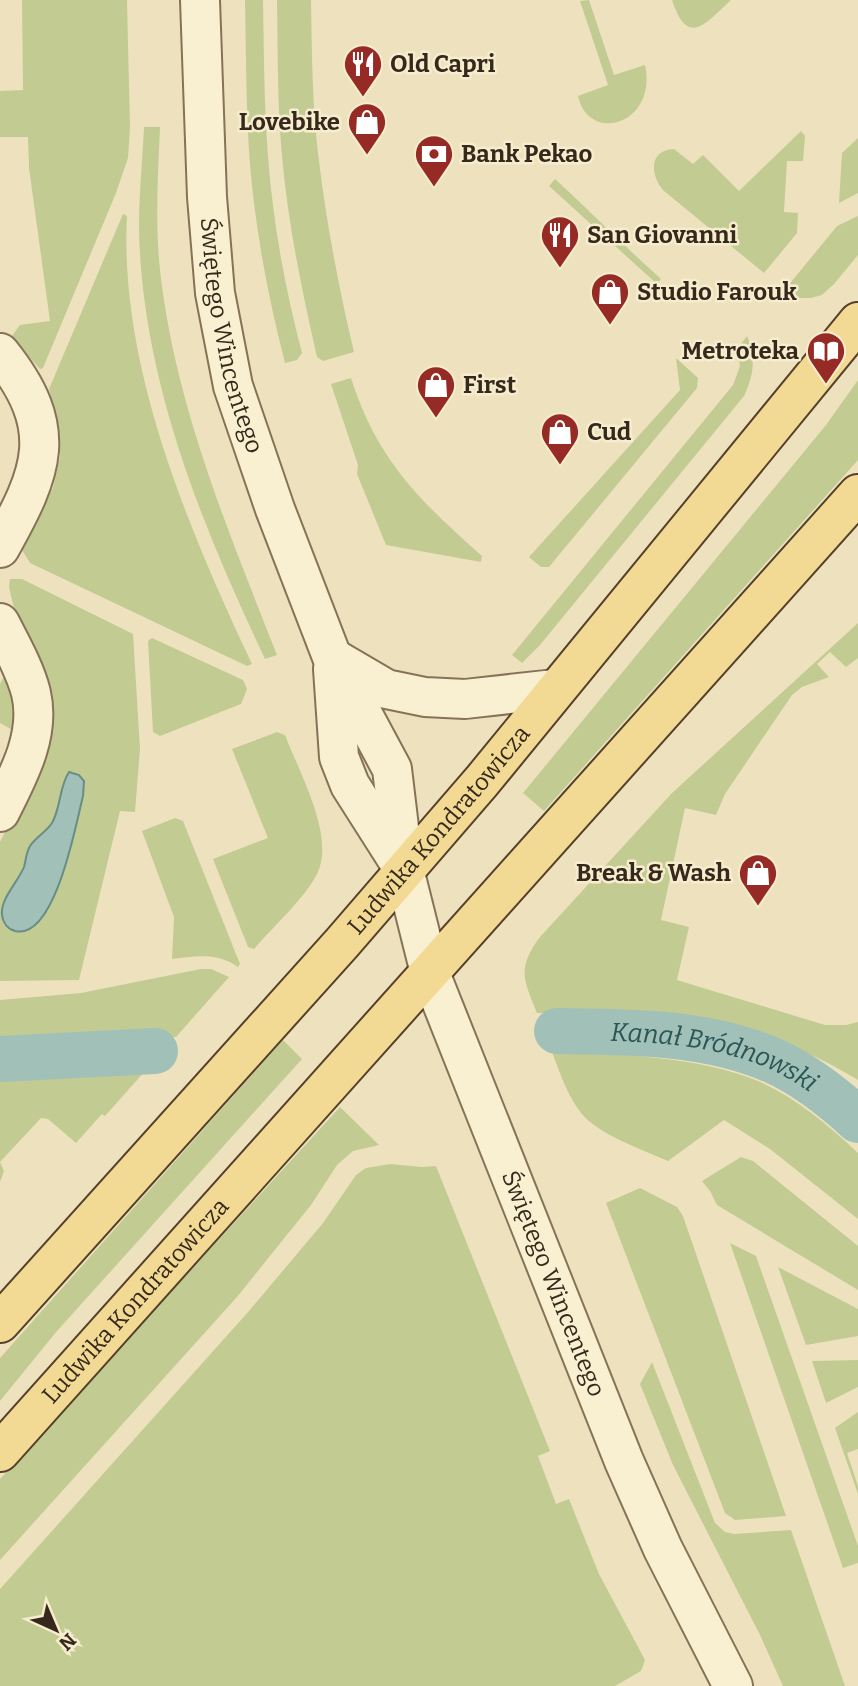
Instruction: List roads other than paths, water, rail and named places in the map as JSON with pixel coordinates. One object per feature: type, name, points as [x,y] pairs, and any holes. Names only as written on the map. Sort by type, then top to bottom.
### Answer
[{"type":"main road","name":"Ludwika Kondratowicza","points":[[0,1323],[342,943],[498,763],[555,689],[858,322]]},
{"type":"main road","name":"Ludwika Kondratowicza","points":[[0,1452],[858,494]]},
{"type":"street","name":"Świętego Wincentego","points":[[200,0],[207,197],[215,293],[233,386],[275,509],[332,657],[339,757],[350,785],[404,869],[430,973],[624,1461],[663,1549],[733,1686]]},
{"type":"street","points":[[0,354],[24,390],[36,418],[41,443],[37,468],[26,502],[0,548]]},
{"type":"street","points":[[0,623],[31,693],[33,723],[26,760],[0,812]]},
{"type":"street","points":[[332,657],[386,689],[425,698],[465,699],[555,689]]},
{"type":"water","points":[[69,772],[79,775],[84,781],[83,796],[61,878],[42,918],[29,929],[15,931],[3,921],[2,909],[6,897],[24,867],[30,846],[52,823]]},
{"type":"waterway","name":"Kanał Bródnowski","points":[[557,1031],[667,1035],[748,1051],[797,1073],[829,1095],[858,1120]]},
{"type":"waterway","name":"Kanał Bródnowski","points":[[0,1059],[155,1051]]},
{"type":"place","name":"Old Capri","points":[[363,98]]},
{"type":"place","name":"Lovebike","points":[[367,156]]},
{"type":"place","name":"Bank Pekao","points":[[434,188]]},
{"type":"place","name":"San Giovanni","points":[[560,269]]},
{"type":"place","name":"Studio Farouk","points":[[610,326]]},
{"type":"place","name":"Metroteka","points":[[826,385]]},
{"type":"place","name":"First","points":[[436,419]]},
{"type":"place","name":"Cud","points":[[560,466]]},
{"type":"place","name":"Break & Wash","points":[[758,907]]}]
